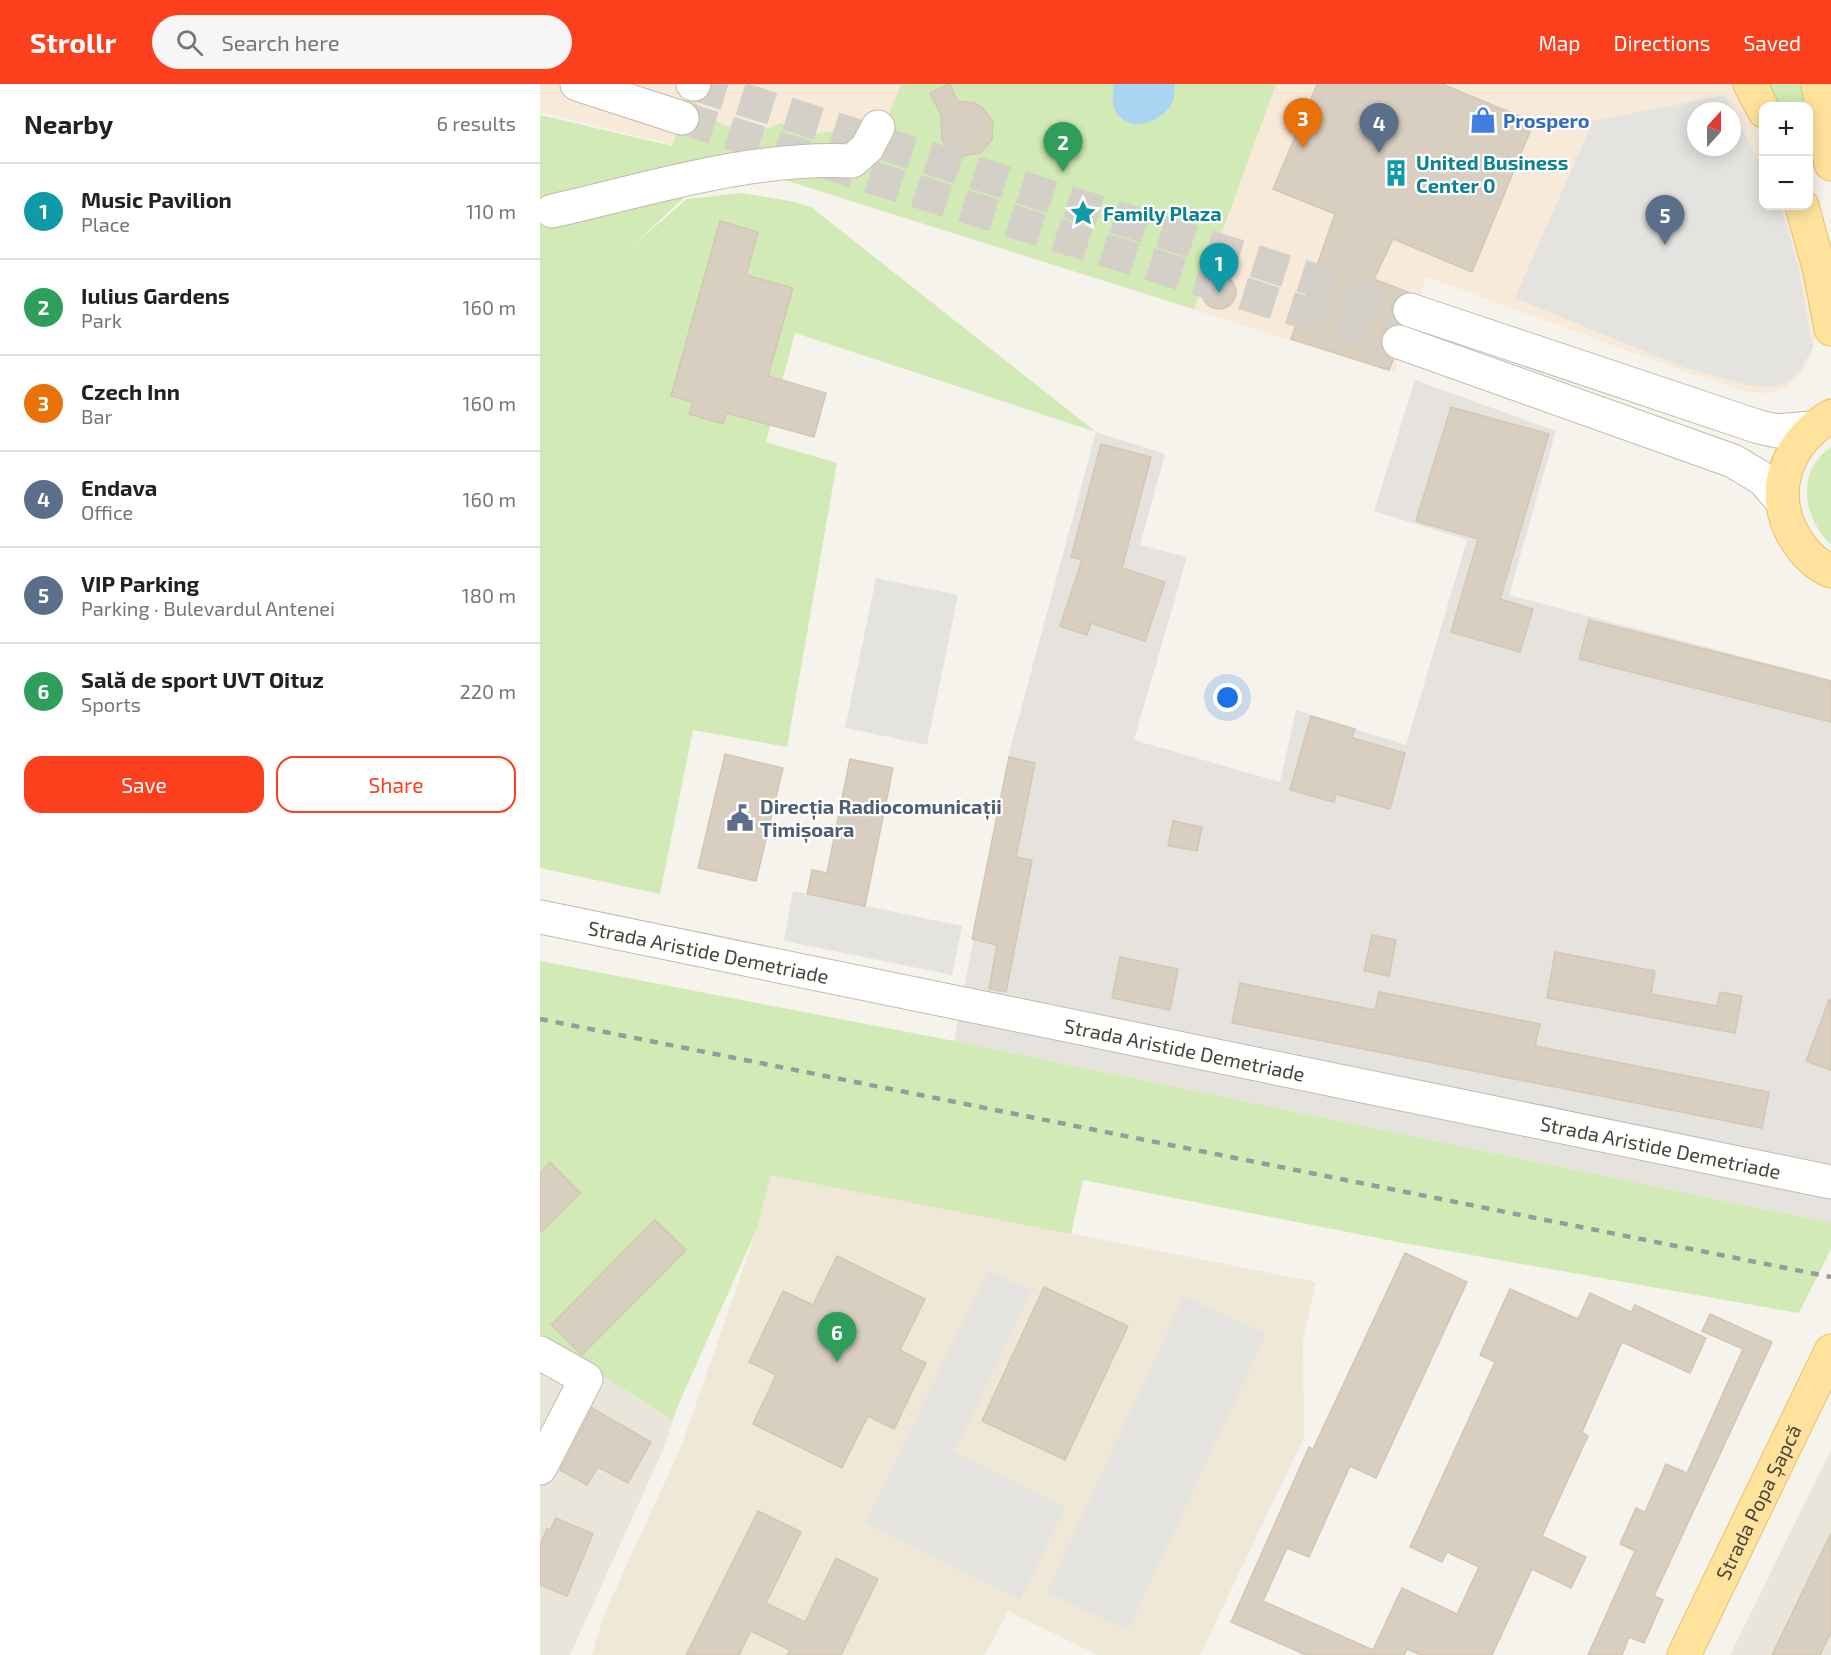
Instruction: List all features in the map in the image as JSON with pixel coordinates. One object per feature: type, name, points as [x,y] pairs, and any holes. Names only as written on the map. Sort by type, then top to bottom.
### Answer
[{"type":"main road","points":[[1750,84],[1759,102]]},
{"type":"main road","points":[[1818,84],[1831,164]]},
{"type":"main road","points":[[1803,210],[1820,271],[1831,329]]},
{"type":"main road","points":[[1831,390],[1819,423],[1798,443],[1788,460],[1782,479],[1781,500],[1788,528],[1804,552],[1831,571]]},
{"type":"main road","name":"Strada Popa Șapcă","points":[[1691,1653],[1831,1351]]},
{"type":"street","points":[[577,84],[682,118]]},
{"type":"street","points":[[552,211],[735,170],[804,160],[852,161],[867,148],[878,127]]},
{"type":"street","points":[[1410,310],[1759,427],[1778,431],[1819,423]]},
{"type":"street","points":[[1399,342],[1733,461],[1763,479],[1781,500]]},
{"type":"street","name":"Strada Aristide Demetriade","points":[[540,917],[1831,1182]]},
{"type":"street","points":[[540,1353],[586,1379],[540,1468]]},
{"type":"shaded area","points":[[540,84],[1785,84],[1768,102],[1759,102],[1759,210],[1813,210],[1813,191],[1831,247],[1831,278],[1810,358],[1799,376],[1784,389],[1766,393],[1747,392],[1684,371],[1426,277],[1394,373],[673,145],[540,112]]},
{"type":"shaded area","points":[[1725,95],[1729,102],[1689,102]]},
{"type":"shaded area","points":[[1687,102],[1687,156],[1741,156],[1741,127],[1759,162],[1759,210],[1781,210],[1787,225],[1798,266],[1813,348],[1799,371],[1786,383],[1769,387],[1747,385],[1683,367],[1515,298],[1593,121]]},
{"type":"shaded area","points":[[1415,380],[1556,431],[1509,595],[1831,680],[1831,1223],[954,1041],[1009,753],[1096,432],[1165,454],[1140,545],[1187,557],[1134,740],[1280,782],[1296,710],[1406,745],[1467,540],[1374,511]]},
{"type":"shaded area","points":[[876,578],[958,595],[927,745],[845,728]]},
{"type":"shaded area","points":[[793,891],[962,926],[952,975],[784,941]]},
{"type":"shaded area","points":[[1219,1028],[1756,1135],[1753,1151],[1216,1044]]},
{"type":"shaded area","points":[[540,1058],[775,1121],[663,1450],[570,1655],[540,1655]]},
{"type":"shaded area","points":[[1541,1135],[1578,1143],[1574,1163],[1537,1156]]},
{"type":"shaded area","points":[[771,1174],[1316,1282],[1303,1341],[1304,1437],[1200,1655],[1098,1655],[1008,1611],[985,1655],[592,1655],[603,1617],[681,1447],[758,1226]]},
{"type":"shaded area","points":[[989,1270],[1032,1291],[954,1452],[1065,1507],[1020,1600],[865,1523]]},
{"type":"shaded area","points":[[1184,1296],[1266,1334],[1128,1630],[1047,1592]]},
{"type":"shaded area","points":[[1831,1450],[1831,1655],[1730,1655]]},
{"type":"green space","points":[[901,84],[1276,84],[1194,309],[772,176],[689,193],[629,249],[687,199],[741,193],[811,207],[1096,432],[795,333],[766,442],[837,463],[787,747],[693,730],[660,894],[540,868],[540,115],[672,146],[690,95],[708,115],[730,127],[755,131],[781,123],[815,134],[885,124]]},
{"type":"green space","points":[[1764,84],[1801,84],[1804,102],[1774,102]]},
{"type":"green space","points":[[1831,447],[1831,545],[1814,522],[1807,495],[1812,469]]},
{"type":"green space","points":[[540,961],[954,1041],[1831,1223],[1831,1249],[1799,1313],[1398,1242],[1083,1180],[1071,1234],[771,1175],[758,1226],[672,1419],[540,1337]]},
{"type":"water","points":[[1114,84],[1175,84],[1174,99],[1161,116],[1145,123],[1129,123],[1122,119],[1114,109]]},
{"type":"building","points":[[950,84],[957,101],[975,103],[983,108],[993,122],[992,140],[980,153],[962,156],[947,147],[942,140],[941,115],[930,93]]},
{"type":"building","name":"United Business Center 0","points":[[1317,84],[1442,84],[1534,122],[1472,272],[1393,239],[1374,279],[1408,292],[1398,296],[1392,305],[1392,314],[1398,324],[1387,327],[1381,336],[1384,354],[1393,360],[1389,370],[1291,339],[1335,214],[1273,189]]},
{"type":"building","points":[[720,221],[758,232],[746,275],[793,288],[768,376],[826,393],[814,437],[726,413],[723,424],[689,414],[693,402],[671,396]]},
{"type":"building","points":[[1219,275],[1231,280],[1236,292],[1231,304],[1219,309],[1207,304],[1202,292],[1207,280]]},
{"type":"building","points":[[1451,407],[1549,434],[1500,599],[1533,609],[1520,652],[1451,632],[1478,539],[1416,521]]},
{"type":"building","points":[[1101,444],[1151,457],[1122,568],[1165,582],[1145,641],[1091,623],[1087,635],[1060,626],[1082,560],[1071,557]]},
{"type":"building","points":[[1589,620],[1831,681],[1831,722],[1579,659]]},
{"type":"building","points":[[1311,716],[1355,729],[1352,738],[1405,753],[1390,809],[1336,794],[1334,802],[1290,790]]},
{"type":"building","name":"Direcția Radiocomunicații Timișoara","points":[[725,754],[783,768],[756,881],[698,868]]},
{"type":"building","points":[[1009,757],[1035,763],[1016,857],[1032,860],[1006,992],[989,989],[997,945],[972,939]]},
{"type":"building","points":[[850,759],[893,768],[865,906],[807,894],[812,870],[827,873]]},
{"type":"building","points":[[1173,821],[1202,827],[1197,851],[1168,846]]},
{"type":"building","points":[[1372,935],[1396,940],[1389,976],[1364,971]]},
{"type":"building","points":[[1555,952],[1655,971],[1651,994],[1717,1006],[1720,992],[1742,996],[1735,1033],[1547,998]]},
{"type":"building","points":[[1120,957],[1178,969],[1170,1010],[1112,998]]},
{"type":"building","points":[[1240,983],[1375,1010],[1379,992],[1540,1024],[1535,1046],[1769,1092],[1762,1128],[1232,1023]]},
{"type":"building","points":[[1829,1000],[1831,1000],[1831,1070],[1806,1061]]},
{"type":"building","points":[[550,1162],[580,1193],[540,1233],[540,1173]]},
{"type":"building","points":[[655,1220],[686,1250],[582,1355],[551,1325]]},
{"type":"building","points":[[1405,1253],[1467,1282],[1376,1478],[1350,1466],[1309,1557],[1287,1548],[1263,1601],[1373,1650],[1402,1588],[1457,1614],[1479,1567],[1447,1552],[1442,1562],[1410,1547],[1495,1362],[1480,1355],[1510,1289],[1578,1319],[1590,1293],[1631,1312],[1635,1305],[1706,1338],[1690,1373],[1622,1342],[1582,1432],[1588,1436],[1542,1536],[1586,1557],[1571,1588],[1532,1569],[1492,1655],[1421,1655],[1407,1649],[1404,1655],[1306,1655],[1231,1622],[1309,1447],[1313,1449]]},
{"type":"building","points":[[837,1256],[925,1299],[900,1350],[926,1363],[894,1429],[868,1416],[842,1468],[753,1424],[776,1375],[749,1362],[783,1291],[813,1305]]},
{"type":"building","points":[[1044,1287],[1128,1326],[1065,1460],[982,1421]]},
{"type":"building","points":[[1710,1314],[1772,1342],[1654,1596],[1663,1600],[1644,1643],[1629,1637],[1622,1655],[1588,1655],[1635,1551],[1620,1544],[1636,1508],[1645,1512],[1666,1464],[1687,1473],[1743,1349],[1702,1331]]},
{"type":"building","points":[[592,1408],[651,1442],[628,1483],[598,1467],[587,1485],[560,1470]]},
{"type":"building","points":[[758,1511],[801,1532],[766,1603],[805,1622],[836,1558],[878,1579],[841,1655],[787,1655],[790,1650],[751,1631],[739,1655],[686,1655]]},
{"type":"building","points":[[556,1518],[593,1534],[567,1596],[540,1585],[540,1545],[547,1529],[550,1530]]},
{"type":"building","points":[[1831,1533],[1831,1632],[1820,1655],[1772,1655]]},
{"type":"tunnel","points":[[694,84],[1410,310]]},
{"type":"tunnel","points":[[682,118],[1399,342]]},
{"type":"railway","points":[[540,1019],[1831,1277]]},
{"type":"place","name":"Prospero","points":[[1483,120]]},
{"type":"place","name":"Czech Inn","points":[[1303,148]]},
{"type":"place","name":"Endava","points":[[1379,153]]},
{"type":"place","name":"Iulius Gardens","points":[[1063,172]]},
{"type":"place","name":"United Business Center 0","points":[[1396,173]]},
{"type":"place","name":"Family Plaza","points":[[1083,213]]},
{"type":"place","name":"VIP Parking","points":[[1665,245]]},
{"type":"place","name":"Music Pavilion","points":[[1219,293]]},
{"type":"place","name":"Direcția Radiocomunicații Timișoara","points":[[740,818]]},
{"type":"place","name":"Sală de sport UVT Oituz","points":[[837,1362]]}]
